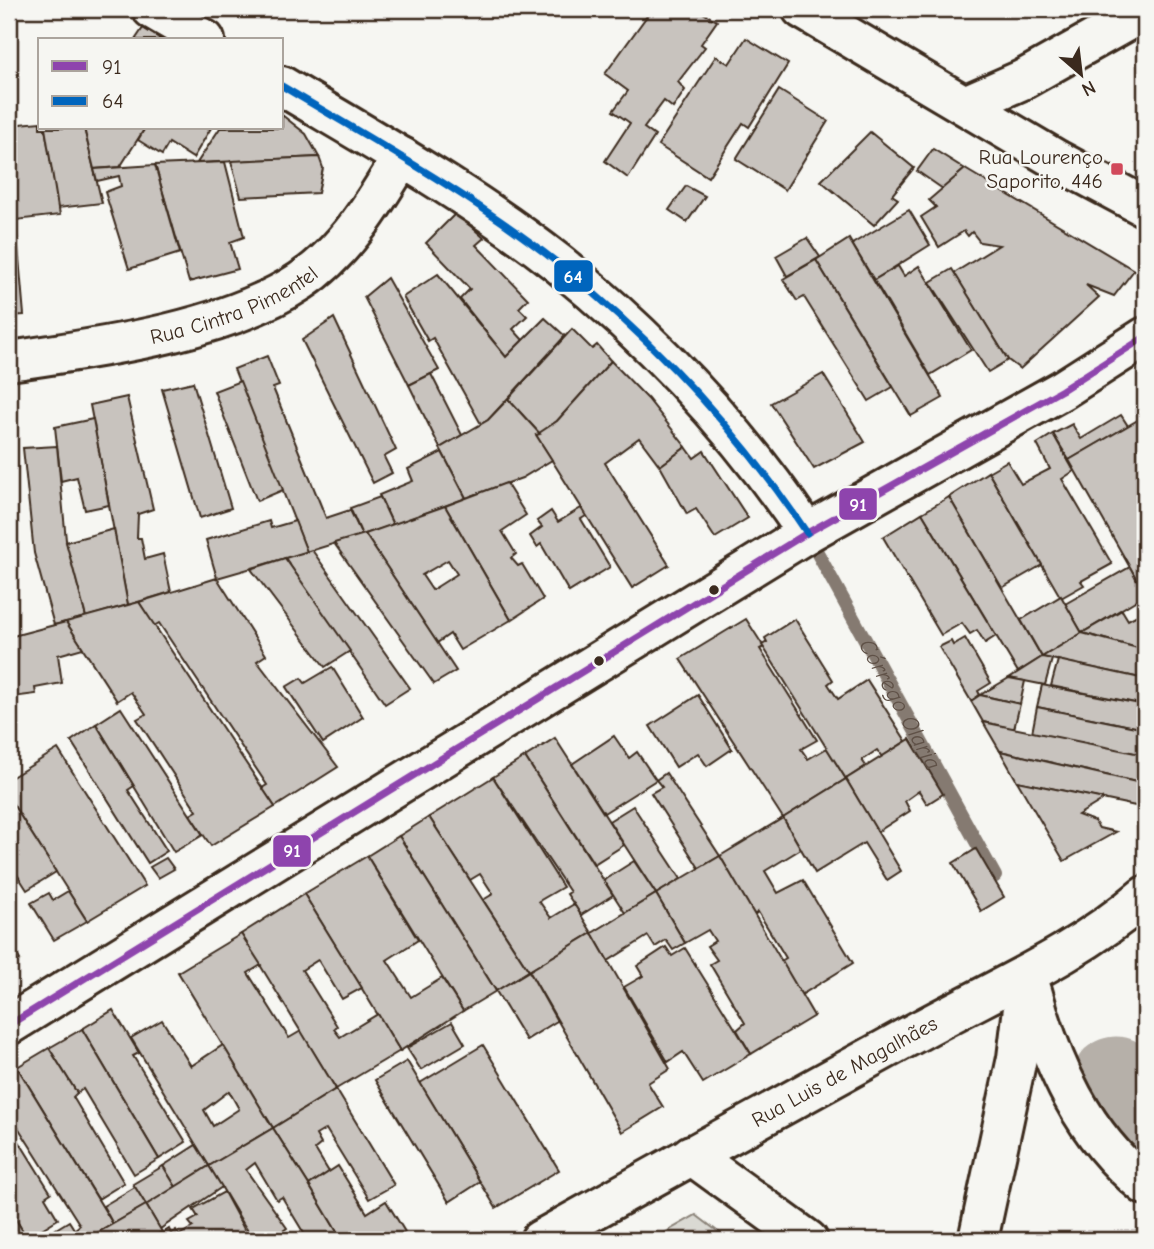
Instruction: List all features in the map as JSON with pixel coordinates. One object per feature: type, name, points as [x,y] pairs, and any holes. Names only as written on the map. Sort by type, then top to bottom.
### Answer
[{"type":"street","points":[[152,9],[202,38]]},
{"type":"street","points":[[802,9],[965,106],[1145,207]]},
{"type":"street","points":[[965,106],[1022,80],[1145,11]]},
{"type":"street","points":[[284,87],[402,157],[558,264],[660,353],[761,468],[807,533]]},
{"type":"street","name":"Rua Cintra Pimentel","points":[[9,360],[113,346],[253,308],[303,280],[346,239],[382,192],[402,157]]},
{"type":"street","points":[[9,1025],[807,533],[1062,390],[1145,337]]},
{"type":"street","name":"Rua Luis de Magalhães","points":[[540,1240],[691,1155],[1027,975],[1106,929],[1145,896]]},
{"type":"street","points":[[1027,975],[1046,1043],[1076,1105],[1113,1153],[1145,1185]]},
{"type":"street","points":[[978,1240],[1017,1059],[1027,975]]},
{"type":"street","points":[[691,1155],[808,1240]]},
{"type":"shaded area","points":[[696,1215],[729,1240],[652,1240]]},
{"type":"building","points":[[652,9],[696,9],[717,21],[701,44],[705,47],[678,82],[685,90],[673,108],[664,101],[644,128],[655,136],[628,178],[605,161],[630,123],[613,111],[628,91],[605,74]]},
{"type":"building","points":[[143,28],[159,38],[136,38]]},
{"type":"building","points":[[746,38],[788,64],[749,127],[743,123],[708,177],[658,145],[716,56],[729,64]]},
{"type":"building","points":[[779,90],[828,121],[785,190],[736,159]]},
{"type":"building","points":[[284,117],[306,134],[319,157],[197,163],[219,130],[284,130]]},
{"type":"building","points":[[38,122],[38,130],[45,130],[60,215],[16,220],[9,125]]},
{"type":"building","points":[[45,130],[84,130],[102,203],[58,208]]},
{"type":"building","points":[[84,130],[144,130],[120,167],[94,169]]},
{"type":"building","points":[[144,130],[210,130],[193,158],[169,143],[162,155],[138,140]]},
{"type":"building","points":[[870,132],[914,168],[892,195],[898,199],[874,225],[821,181]]},
{"type":"building","points":[[933,149],[965,169],[943,189],[917,171]]},
{"type":"building","points":[[319,157],[323,168],[318,193],[241,197],[231,161]]},
{"type":"building","points":[[225,162],[244,237],[230,242],[238,269],[189,282],[155,165]]},
{"type":"building","points":[[155,165],[180,253],[129,269],[105,192],[121,186],[119,176],[97,181],[94,169]]},
{"type":"building","points":[[965,169],[1134,270],[1114,296],[1086,285],[1099,297],[1020,369],[1008,360],[954,273],[999,245],[980,242],[972,232],[968,236],[964,231],[939,247],[921,217],[936,207],[929,200]]},
{"type":"building","points":[[686,186],[705,196],[687,222],[669,210]]},
{"type":"building","points":[[909,210],[930,245],[874,280],[852,244]]},
{"type":"building","points":[[15,212],[24,315],[9,316],[9,214]]},
{"type":"building","points":[[456,213],[484,238],[476,245],[528,299],[519,308],[527,316],[513,329],[523,340],[506,357],[460,299],[470,289],[426,243]]},
{"type":"building","points":[[807,238],[820,257],[787,276],[776,256]]},
{"type":"building","points":[[849,239],[943,398],[911,416],[816,260]]},
{"type":"building","points":[[816,260],[893,387],[869,401],[804,297],[797,301],[783,279]]},
{"type":"building","points":[[898,266],[904,276],[919,266],[971,350],[930,375],[874,280]]},
{"type":"building","points":[[952,269],[1008,360],[988,372],[930,282]]},
{"type":"building","points":[[438,274],[506,357],[545,318],[565,336],[488,420],[481,424],[433,338],[428,341],[403,297]]},
{"type":"building","points":[[387,278],[439,370],[409,385],[364,297]]},
{"type":"building","points":[[334,318],[396,450],[384,457],[392,473],[373,483],[302,340]]},
{"type":"building","points":[[572,329],[592,349],[597,345],[611,361],[557,421],[540,434],[508,399]]},
{"type":"building","points":[[267,356],[279,386],[273,388],[326,518],[350,510],[362,535],[307,552],[234,369]]},
{"type":"building","points":[[611,361],[648,399],[686,447],[660,466],[639,438],[605,463],[669,565],[632,588],[536,435],[557,421]]},
{"type":"building","points":[[431,374],[462,435],[440,448],[409,385]]},
{"type":"building","points":[[823,374],[865,442],[814,469],[771,403]]},
{"type":"building","points":[[240,381],[283,490],[257,501],[214,391]]},
{"type":"building","points":[[193,382],[231,508],[200,518],[162,389]]},
{"type":"building","points":[[127,397],[153,509],[138,514],[137,538],[141,538],[145,559],[163,554],[171,592],[128,605],[90,405]]},
{"type":"building","points":[[508,399],[540,434],[536,435],[552,460],[522,478],[466,498],[440,448],[488,420]]},
{"type":"building","points":[[1121,415],[1128,426],[1069,460],[1053,434],[1072,424],[1081,439]]},
{"type":"building","points":[[1143,417],[1145,582],[1140,585],[1069,460]]},
{"type":"building","points":[[93,419],[109,505],[85,510],[77,477],[61,481],[55,427]]},
{"type":"building","points":[[1053,434],[1074,471],[1062,479],[1112,564],[1081,581],[1084,585],[1061,598],[988,472],[1007,461],[1021,484],[1050,469],[1037,444]]},
{"type":"building","points":[[57,446],[66,540],[86,617],[54,625],[34,553],[23,448]]},
{"type":"building","points":[[686,447],[694,458],[704,451],[748,518],[715,538],[696,509],[687,514],[660,466]]},
{"type":"building","points":[[442,452],[466,498],[393,525],[379,495],[413,481],[408,469]]},
{"type":"building","points":[[988,472],[1042,565],[1002,588],[949,497]]},
{"type":"building","points":[[506,483],[526,515],[502,531],[516,554],[511,558],[518,566],[522,564],[543,599],[511,620],[445,506]]},
{"type":"building","points":[[380,497],[393,525],[362,535],[350,508]]},
{"type":"building","points":[[949,497],[1042,657],[1018,672],[922,513]]},
{"type":"building","points":[[445,506],[511,620],[460,650],[450,634],[437,643],[365,534]],"holes":[[[448,560],[457,574],[432,590],[422,575]]]},
{"type":"building","points":[[581,508],[586,516],[581,519],[610,567],[569,592],[541,544],[537,547],[530,536],[542,527],[537,521],[551,511],[558,522]]},
{"type":"building","points":[[922,513],[996,636],[985,643],[977,630],[970,634],[962,623],[941,635],[883,537]]},
{"type":"building","points":[[269,521],[271,528],[295,521],[307,552],[217,578],[206,540]]},
{"type":"building","points":[[114,529],[128,605],[86,617],[66,542]]},
{"type":"building","points":[[365,534],[456,671],[434,684],[334,543]]},
{"type":"building","points":[[312,550],[410,688],[385,704],[285,558]]},
{"type":"building","points":[[285,558],[350,651],[325,667],[251,569]]},
{"type":"building","points":[[1130,567],[1145,595],[1082,633],[1065,604]]},
{"type":"building","points":[[217,578],[266,655],[257,661],[338,767],[275,807],[262,788],[267,785],[159,623],[154,626],[139,602]]},
{"type":"building","points":[[1061,596],[1082,633],[1042,657],[1021,620]]},
{"type":"building","points":[[139,602],[275,807],[211,846],[190,815],[197,811],[137,719],[146,714],[131,692],[117,701],[66,622]]},
{"type":"building","points":[[1122,610],[1128,620],[1145,611],[1145,650],[1082,633]]},
{"type":"building","points":[[746,619],[764,647],[760,649],[817,740],[801,749],[808,759],[827,748],[846,779],[783,818],[680,659]]},
{"type":"building","points":[[795,619],[833,680],[828,684],[838,699],[867,680],[906,741],[882,757],[877,750],[862,760],[866,766],[846,779],[762,645],[767,642],[765,638]]},
{"type":"building","points":[[66,622],[83,648],[58,655],[62,683],[35,688],[36,694],[13,697],[9,683],[9,637]]},
{"type":"building","points":[[1082,633],[1145,650],[1145,679],[1042,657]]},
{"type":"building","points":[[965,638],[991,683],[978,691],[980,695],[971,701],[939,647],[951,641],[953,645]]},
{"type":"building","points":[[1042,657],[1052,659],[1045,685],[1009,678]]},
{"type":"building","points":[[1058,660],[1145,679],[1145,705],[1051,686]]},
{"type":"building","points":[[332,667],[363,717],[323,743],[286,687],[301,678],[305,683]]},
{"type":"building","points":[[1009,678],[1025,681],[1020,704],[980,695]]},
{"type":"building","points":[[1042,685],[1145,705],[1145,729],[1037,707]]},
{"type":"building","points":[[698,695],[732,749],[707,766],[698,753],[676,767],[650,726]]},
{"type":"building","points":[[980,695],[1020,704],[1014,729],[983,722],[971,701]]},
{"type":"building","points":[[1037,707],[1145,729],[1145,755],[1032,733]]},
{"type":"building","points":[[121,708],[203,835],[174,852],[96,724]]},
{"type":"building","points":[[983,722],[1145,755],[1145,784],[1000,751]]},
{"type":"building","points":[[96,724],[134,786],[128,790],[167,851],[148,863],[71,741]]},
{"type":"building","points":[[614,736],[629,758],[637,752],[656,780],[604,813],[572,764]]},
{"type":"building","points":[[555,738],[624,845],[594,864],[525,757]]},
{"type":"building","points":[[910,739],[943,794],[927,804],[919,791],[905,801],[910,811],[877,832],[846,779]]},
{"type":"building","points":[[58,749],[145,886],[87,921],[9,798],[9,779]]},
{"type":"building","points":[[1000,751],[1145,784],[1145,808],[1017,781]]},
{"type":"building","points":[[525,757],[613,895],[581,915],[567,894],[570,892],[493,777]]},
{"type":"building","points":[[666,773],[720,856],[699,868],[651,793],[662,787],[656,780]]},
{"type":"building","points":[[493,777],[563,887],[539,901],[551,918],[574,904],[592,933],[529,971],[483,900],[493,894],[480,874],[470,880],[429,817]]},
{"type":"building","points":[[846,779],[901,871],[887,880],[864,843],[815,873],[783,818]]},
{"type":"building","points":[[1017,781],[1104,799],[1078,815],[1094,821],[1099,828],[1116,832],[1064,861]]},
{"type":"building","points":[[9,798],[56,872],[27,890],[9,862]]},
{"type":"building","points":[[633,806],[681,879],[656,894],[609,821]]},
{"type":"building","points":[[429,817],[529,971],[496,991],[399,836]]},
{"type":"building","points":[[783,818],[801,849],[765,871],[778,893],[803,880],[853,963],[801,995],[781,961],[786,958],[758,912],[754,915],[720,856]]},
{"type":"building","points":[[399,836],[496,991],[463,1011],[367,856]]},
{"type":"building","points":[[976,849],[1004,897],[981,911],[953,863]]},
{"type":"building","points":[[367,856],[418,940],[387,960],[411,997],[442,978],[463,1011],[400,1051],[304,894]]},
{"type":"building","points":[[720,856],[814,1016],[751,1054],[737,1030],[745,1023],[710,964],[717,960],[707,946],[715,941],[708,930],[685,943],[656,894]]},
{"type":"building","points":[[166,858],[174,869],[158,878],[150,867]]},
{"type":"building","points":[[634,861],[656,894],[625,913],[604,880]]},
{"type":"building","points":[[68,891],[87,921],[54,940],[31,903],[49,893],[53,900]]},
{"type":"building","points":[[304,894],[362,988],[342,999],[318,960],[302,970],[337,1026],[334,1029],[340,1037],[378,1014],[400,1051],[336,1089],[241,934]]},
{"type":"building","points":[[656,894],[685,943],[673,950],[666,940],[655,947],[648,936],[608,961],[592,933]]},
{"type":"building","points":[[592,933],[670,1069],[648,1083],[663,1107],[622,1132],[529,971]]},
{"type":"building","points":[[241,934],[261,965],[248,973],[289,1038],[301,1031],[336,1089],[273,1128],[178,972]]},
{"type":"building","points":[[9,941],[20,960],[9,967]]},
{"type":"building","points":[[666,947],[672,956],[685,948],[751,1054],[703,1083],[683,1052],[668,1062],[624,987],[643,976],[637,966]]},
{"type":"building","points":[[529,971],[557,1021],[526,1040],[496,991]]},
{"type":"building","points":[[113,1010],[139,1053],[133,1056],[186,1142],[159,1159],[82,1029]]},
{"type":"building","points":[[162,1020],[191,1066],[223,1045],[273,1128],[209,1166],[131,1038]],"holes":[[[229,1091],[239,1109],[213,1126],[204,1110]]]},
{"type":"building","points":[[452,1022],[465,1044],[421,1070],[407,1048]]},
{"type":"building","points":[[82,1029],[159,1159],[134,1174],[83,1089],[77,1093],[49,1048]]},
{"type":"building","points":[[483,1045],[559,1170],[496,1208],[420,1083]]},
{"type":"building","points":[[49,1048],[77,1093],[73,1097],[124,1183],[98,1199],[17,1067]]},
{"type":"building","points":[[407,1061],[480,1182],[449,1202],[375,1080]]},
{"type":"building","points":[[17,1067],[113,1224],[85,1240],[81,1240],[74,1230],[80,1225],[9,1113],[9,1072]]},
{"type":"building","points":[[336,1089],[394,1185],[369,1199],[326,1129],[316,1135],[321,1144],[315,1149],[329,1172],[309,1185],[273,1128]]},
{"type":"building","points":[[9,1125],[51,1193],[45,1197],[58,1219],[27,1238],[9,1208]]},
{"type":"building","points":[[273,1128],[342,1240],[308,1240],[282,1197],[277,1200],[255,1163],[246,1170],[287,1228],[280,1233],[284,1240],[254,1240],[244,1225],[209,1166]]},
{"type":"building","points":[[196,1145],[209,1166],[176,1187],[163,1166]]},
{"type":"building","points":[[163,1166],[176,1187],[146,1205],[133,1184]]},
{"type":"building","points":[[209,1166],[222,1187],[160,1229],[146,1205]]},
{"type":"building","points":[[338,1166],[367,1213],[386,1201],[405,1232],[392,1240],[342,1240],[309,1185]]},
{"type":"building","points":[[135,1187],[146,1205],[113,1224],[103,1206]]},
{"type":"building","points":[[224,1192],[250,1240],[168,1240],[163,1233],[169,1229],[171,1234],[176,1230],[179,1235],[193,1227],[189,1222],[198,1217],[193,1209]]},
{"type":"building","points":[[146,1205],[162,1232],[147,1240],[85,1240]]},
{"type":"building","points":[[9,1208],[27,1238],[9,1240]]},
{"type":"building","points":[[69,1221],[81,1240],[38,1240]]},
{"type":"waterway","name":"Córrego Olaria","points":[[807,534],[995,876]]},
{"type":"waterway","name":"Córrego Olaria","points":[[1116,1081],[1145,1127]]},
{"type":"transit line","name":"64","points":[[284,87],[493,215],[594,293],[661,356],[724,423],[781,495],[807,533]]},
{"type":"transit line","name":"91","points":[[9,1025],[807,533],[1062,390],[1145,337]]},
{"type":"place","name":"Rua Lourenço Saporito, 446","points":[[1117,169]]}]
